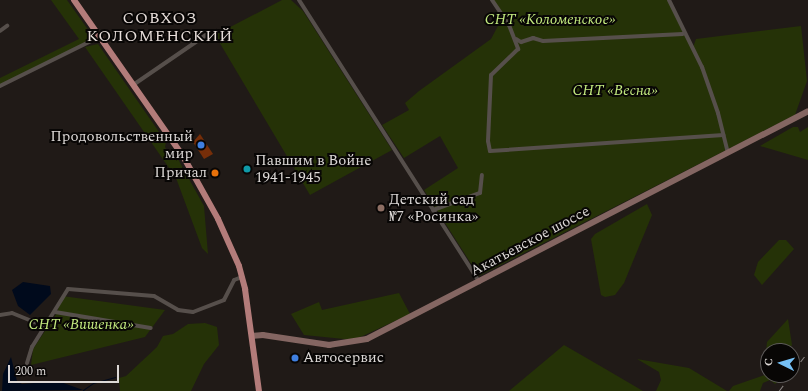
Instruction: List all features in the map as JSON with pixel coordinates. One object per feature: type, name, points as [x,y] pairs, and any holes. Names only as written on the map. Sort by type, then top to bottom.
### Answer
[{"type":"main road","points":[[74,0],[200,184],[242,277],[259,391]]},
{"type":"main road","name":"Акатьевское шоссе","points":[[252,336],[263,335],[329,344],[359,341],[480,282],[808,111]]},
{"type":"street","points":[[299,0],[480,282]]},
{"type":"street","points":[[492,0],[516,39],[518,49],[491,75],[488,141],[490,151],[723,135]]},
{"type":"street","points":[[669,0],[683,34],[702,67],[727,150]]},
{"type":"street","points":[[0,31],[7,26]]},
{"type":"street","points":[[133,85],[209,33]]},
{"type":"street","points":[[516,39],[521,42],[533,38],[543,40],[683,34]]},
{"type":"street","points":[[0,86],[99,36]]},
{"type":"street","points":[[433,210],[480,193],[482,175]]},
{"type":"street","points":[[27,363],[32,348],[55,312],[65,292],[77,287],[154,296],[178,310],[193,312],[224,300],[234,280],[242,277]]},
{"type":"street","points":[[55,312],[151,328]]},
{"type":"street","points":[[0,315],[12,313],[42,326],[47,324]]},
{"type":"green space","points":[[51,0],[67,0],[94,38],[0,85],[0,78],[79,39]]},
{"type":"green space","points":[[282,0],[291,0],[303,11],[392,150],[310,195],[215,35]]},
{"type":"green space","points":[[492,0],[669,0],[692,50],[696,39],[801,26],[807,81],[795,115],[479,276],[424,190],[458,168],[440,136],[404,158],[382,125],[409,110],[405,103],[419,91],[491,39],[499,24],[500,9]]},
{"type":"green space","points":[[98,44],[166,142],[165,147],[172,159],[178,159],[204,206],[208,254],[202,248],[176,178],[85,47]]},
{"type":"green space","points":[[793,127],[798,127],[800,132],[808,127],[808,160],[760,146]]},
{"type":"green space","points":[[647,204],[652,215],[624,283],[615,295],[605,297],[601,295],[591,239],[595,234]]},
{"type":"green space","points":[[779,240],[786,240],[794,249],[762,285],[754,275],[758,262]]},
{"type":"green space","points":[[399,293],[410,314],[354,340],[304,335],[291,314],[319,302],[322,310]]},
{"type":"green space","name":"СНТ «Вишенка»","points":[[62,296],[165,310],[145,337],[31,365],[33,349],[57,313]]},
{"type":"green space","points":[[788,319],[792,343],[767,342]]},
{"type":"green space","points":[[205,323],[217,327],[219,345],[204,364],[191,391],[120,391],[119,378],[126,376],[157,347],[163,336],[173,334],[188,324]]},
{"type":"green space","points":[[564,345],[602,367],[643,391],[509,391]]},
{"type":"green space","points":[[637,359],[689,368],[727,391],[656,391],[661,380],[659,372]]},
{"type":"green space","points":[[760,377],[760,383],[763,383],[760,391],[729,391],[733,386]]},
{"type":"water","points":[[23,282],[50,286],[51,294],[30,315],[18,306],[12,290]]},
{"type":"water","points":[[11,357],[17,381],[22,384],[58,381],[83,390],[2,391],[3,374]]},
{"type":"building","name":"Продовольственный мир","points":[[200,134],[213,154],[204,159],[193,142]]},
{"type":"waterway","points":[[83,390],[93,383],[115,377]]},
{"type":"railway","points":[[800,362],[808,352]]},
{"type":"railway","points":[[779,391],[785,383]]},
{"type":"place","name":"Продовольственный мир","points":[[201,145]]},
{"type":"place","name":"Павшим в Войне 1941-1945","points":[[247,169]]},
{"type":"place","name":"Причал","points":[[215,173]]},
{"type":"place","name":"Детский сад №7 «Росинка»","points":[[381,208]]},
{"type":"place","name":"Автосервис","points":[[295,358]]},
{"type":"district","name":"СОВХОЗ КОЛОМЕНСКИЙ","points":[[160,27]]},
{"type":"park label","name":"СНТ «Коломенское»","points":[[550,20]]},
{"type":"park label","name":"СНТ «Весна»","points":[[615,91]]}]
